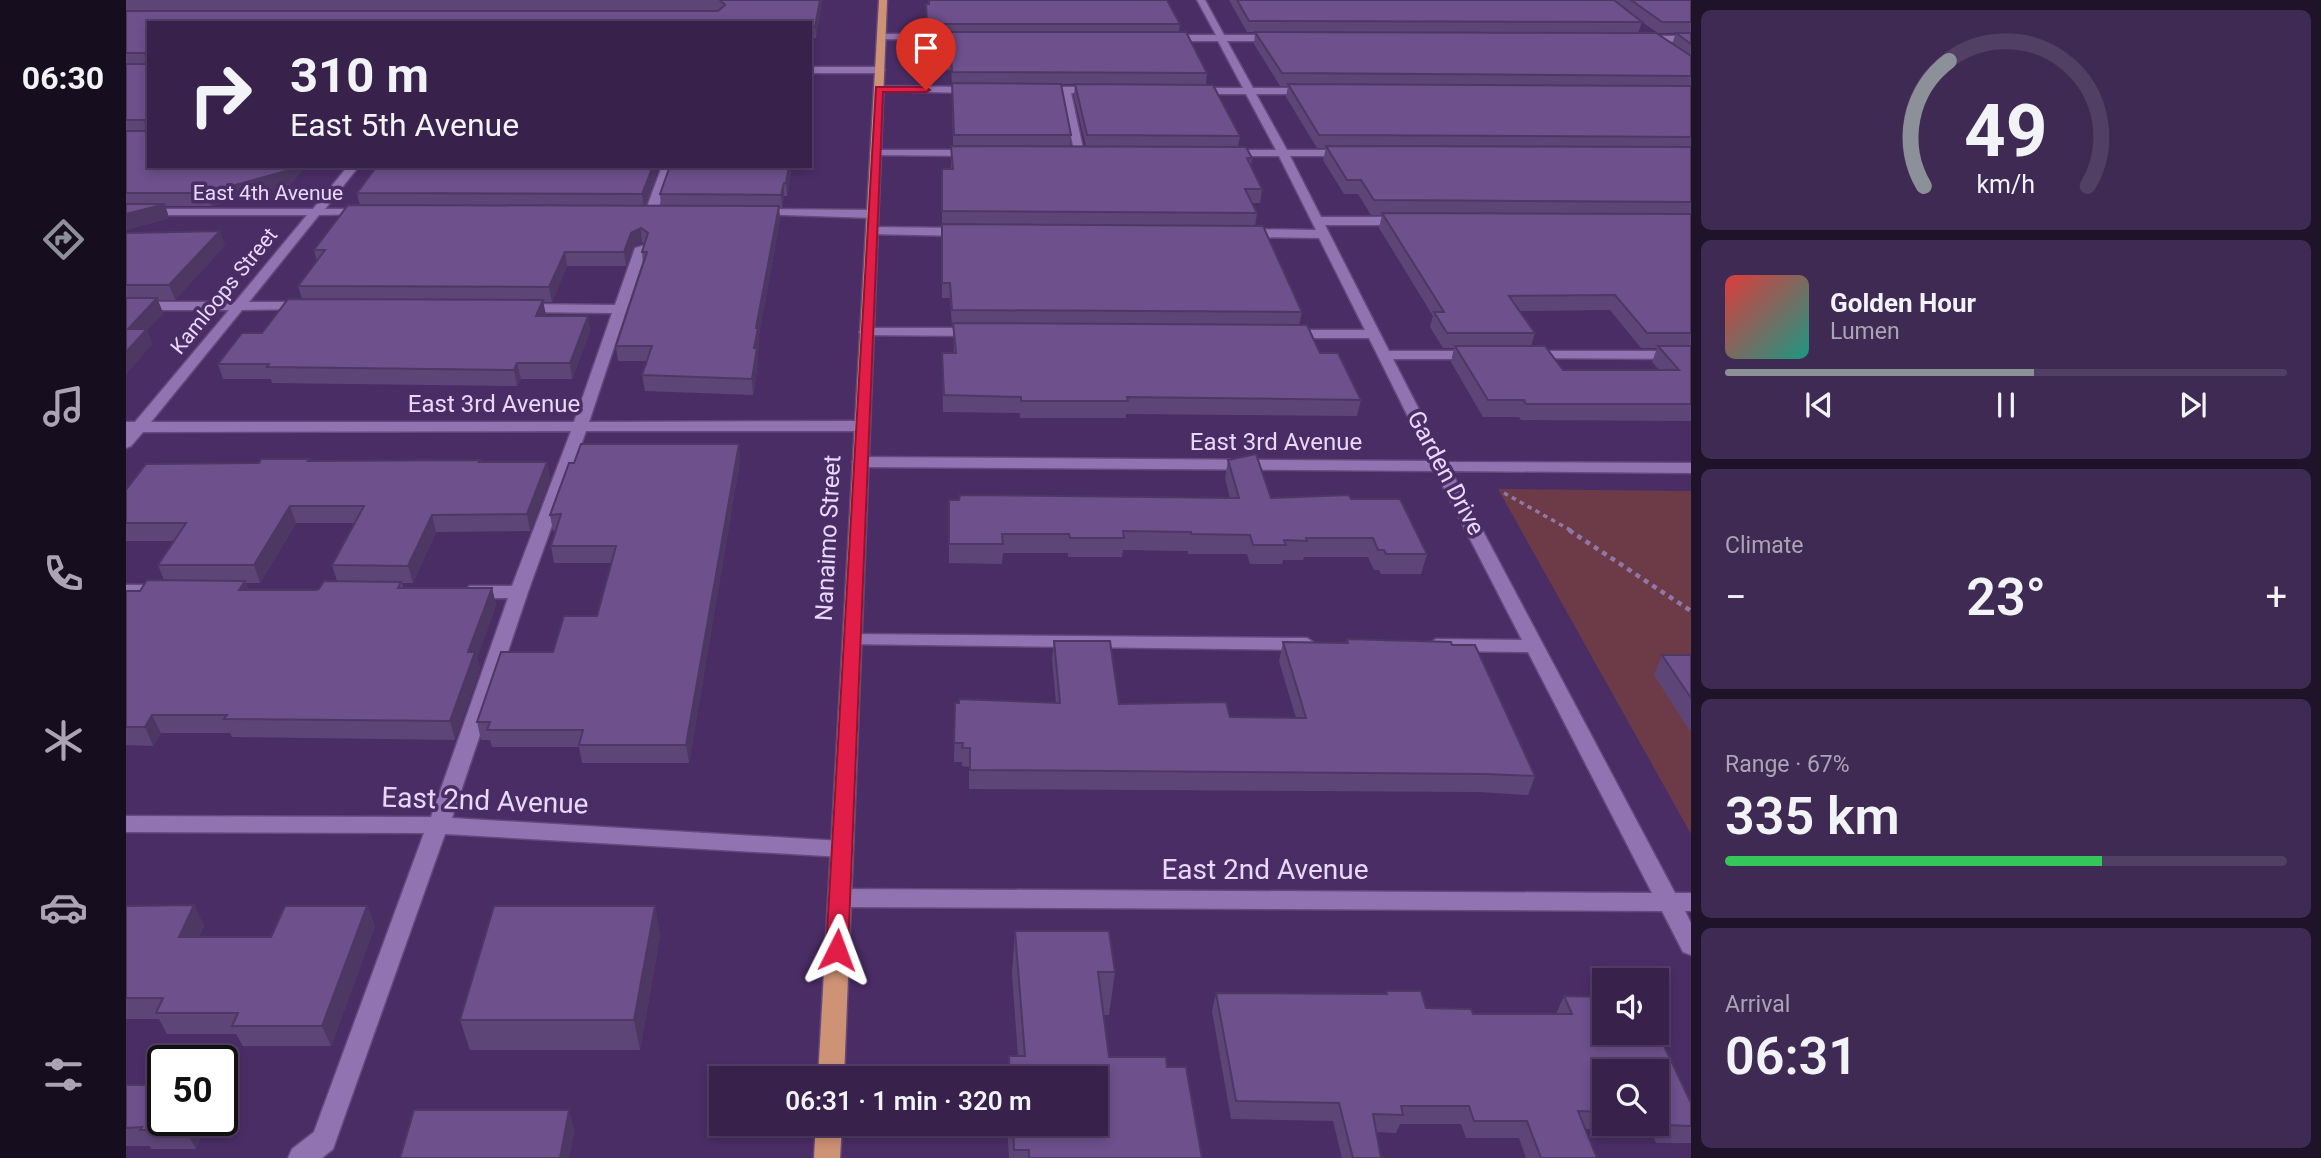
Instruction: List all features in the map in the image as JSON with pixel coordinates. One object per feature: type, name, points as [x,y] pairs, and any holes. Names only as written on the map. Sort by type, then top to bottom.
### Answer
[{"type":"main road","name":"Nanaimo Street","points":[[832,1066],[883,0]]},
{"type":"main road","points":[[827,1158],[828,1136]]},
{"type":"street","name":"Garden Drive","points":[[1201,0],[1283,153],[1536,646],[1680,902],[1691,945]]},
{"type":"street","points":[[1646,32],[1673,52]]},
{"type":"street","points":[[881,37],[962,37]]},
{"type":"street","points":[[1154,38],[1287,38]]},
{"type":"street","points":[[1633,39],[1691,39]]},
{"type":"street","points":[[812,70],[880,70]]},
{"type":"street","points":[[879,89],[988,90]]},
{"type":"street","points":[[1027,90],[1106,90]]},
{"type":"street","points":[[1066,90],[1079,153]]},
{"type":"street","points":[[1185,90],[1316,91]]},
{"type":"street","points":[[875,153],[982,153]]},
{"type":"street","points":[[1065,153],[1093,153]]},
{"type":"street","points":[[1215,153],[1364,153]]},
{"type":"street","name":"Kamloops Street","points":[[126,443],[133,427],[239,306],[352,168]]},
{"type":"street","points":[[651,212],[667,168]]},
{"type":"street","name":"East 4th Avenue","points":[[126,212],[381,212]]},
{"type":"street","points":[[638,212],[665,212]]},
{"type":"street","points":[[747,212],[873,214]]},
{"type":"street","points":[[1231,233],[1422,221]]},
{"type":"street","points":[[872,231],[979,232]]},
{"type":"street","points":[[302,1158],[324,1140],[455,784],[519,592],[641,247]]},
{"type":"street","points":[[126,306],[321,306]]},
{"type":"street","points":[[512,308],[621,309]]},
{"type":"street","points":[[866,332],[995,332]]},
{"type":"street","points":[[1273,334],[1375,334]]},
{"type":"street","points":[[1385,355],[1490,355]]},
{"type":"street","points":[[1517,355],[1691,355]]},
{"type":"street","name":"East 3rd Avenue","points":[[133,427],[862,426]]},
{"type":"street","name":"East 3rd Avenue","points":[[860,462],[1691,468]]},
{"type":"street","points":[[126,590],[180,590]]},
{"type":"street","points":[[451,592],[519,592]]},
{"type":"street","points":[[852,640],[1329,644]]},
{"type":"street","points":[[1412,645],[1536,646]]},
{"type":"street","name":"East 2nd Avenue","points":[[126,824],[438,825],[842,849]]},
{"type":"street","name":"East 2nd Avenue","points":[[839,898],[1680,902]]},
{"type":"path","points":[[1497,489],[1582,537],[1691,611]]},
{"type":"shaded area","points":[[1498,489],[1691,491],[1691,834]]},
{"type":"building","points":[[720,0],[820,0],[812,31],[812,21],[147,21],[147,58],[145,53],[126,53],[126,11],[718,11],[725,5]]},
{"type":"building","points":[[929,0],[1167,0],[1180,24],[927,24],[926,4],[929,4]]},
{"type":"building","points":[[1237,0],[1614,0],[1642,22],[1249,21]]},
{"type":"building","points":[[1631,0],[1691,0],[1691,22],[1662,22]]},
{"type":"building","points":[[927,32],[1186,32],[1207,73],[952,72],[951,58],[929,58]]},
{"type":"building","points":[[1255,32],[1656,33],[1691,56],[1691,76],[1282,73]]},
{"type":"building","points":[[1676,33],[1691,33],[1691,44]]},
{"type":"building","points":[[147,62],[147,128],[145,120],[126,120],[126,64]]},
{"type":"building","points":[[952,83],[1061,84],[1071,135],[954,135]]},
{"type":"building","points":[[1075,84],[1213,85],[1240,136],[1087,135]]},
{"type":"building","points":[[1288,84],[1691,86],[1691,137],[1319,135]]},
{"type":"building","points":[[147,128],[147,168],[288,168],[286,171],[207,193],[126,193],[126,131],[145,131]]},
{"type":"building","points":[[951,146],[1246,147],[1252,158],[1247,158],[1262,189],[1245,189],[1257,213],[942,211],[942,169],[953,169]]},
{"type":"building","points":[[1326,146],[1691,147],[1691,202],[1374,200],[1361,180],[1347,180]]},
{"type":"building","points":[[376,168],[652,168],[642,194],[357,193]]},
{"type":"building","points":[[669,168],[789,168],[781,195],[660,194]]},
{"type":"building","points":[[126,204],[165,204],[126,214]]},
{"type":"building","points":[[348,205],[779,206],[756,328],[754,348],[757,348],[752,379],[642,375],[652,346],[616,346],[647,252],[642,252],[648,233],[641,228],[631,233],[624,252],[565,252],[549,287],[298,286],[325,250],[314,250]]},
{"type":"building","points":[[1382,213],[1691,214],[1691,333],[1647,333],[1615,295],[1509,296],[1535,333],[1447,333],[1434,312],[1444,312]]},
{"type":"building","points":[[942,224],[1263,226],[1302,312],[952,310],[950,283],[942,283]]},
{"type":"building","points":[[220,231],[169,285],[126,285],[126,233]]},
{"type":"building","points":[[126,298],[157,298],[128,329],[147,329],[126,352]]},
{"type":"building","points":[[288,299],[543,300],[536,316],[588,316],[570,363],[517,363],[514,370],[218,364],[242,333],[262,333]]},
{"type":"building","points":[[953,323],[1307,325],[1320,353],[1338,353],[1361,400],[1127,397],[1128,401],[1021,401],[1021,397],[944,395],[942,353],[956,353]]},
{"type":"building","points":[[1455,346],[1545,346],[1563,370],[1679,370],[1658,346],[1691,346],[1691,404],[1526,404],[1524,400],[1488,400]]},
{"type":"building","points":[[581,444],[739,444],[686,745],[579,745],[583,730],[487,730],[490,722],[477,722],[501,652],[553,652],[564,616],[597,616],[616,546],[551,546],[561,514],[550,515],[569,463],[574,463]]},
{"type":"building","points":[[1256,454],[1271,498],[1349,495],[1351,499],[1400,499],[1427,554],[1386,554],[1384,550],[1378,550],[1373,538],[1306,538],[1307,541],[1284,540],[1286,545],[1253,545],[1250,535],[1191,532],[1123,531],[1124,538],[1070,538],[1069,534],[1002,534],[1003,544],[949,544],[949,500],[959,500],[960,495],[1239,498],[1228,460]]},
{"type":"building","points":[[261,459],[547,462],[527,514],[432,515],[408,566],[332,565],[364,506],[290,506],[254,565],[158,565],[186,523],[126,523],[126,490],[146,464],[259,463]]},
{"type":"building","points":[[147,580],[245,581],[239,590],[316,590],[324,581],[401,582],[398,588],[492,588],[468,652],[475,652],[450,721],[224,719],[227,715],[152,715],[145,727],[126,727],[126,591],[140,591]]},
{"type":"building","points":[[1347,639],[1475,645],[1535,776],[970,770],[970,748],[962,748],[963,743],[954,743],[955,703],[959,703],[959,699],[1060,703],[1054,641],[1110,641],[1119,704],[1226,702],[1230,717],[1306,718],[1283,642],[1348,643]]},
{"type":"building","points":[[1662,655],[1691,655],[1691,698]]},
{"type":"building","points":[[194,905],[179,937],[271,937],[285,906],[367,906],[322,1026],[232,1026],[238,1013],[156,1013],[163,998],[126,998],[126,906]]},
{"type":"building","points":[[494,906],[655,906],[634,1020],[460,1020]]},
{"type":"building","points":[[1015,931],[1109,931],[1115,972],[1098,972],[1109,1057],[1166,1057],[1167,1067],[1186,1067],[1202,1158],[1029,1158],[1029,1150],[1014,1150],[1013,1136],[1108,1136],[1108,1066],[1009,1066],[1009,1056],[1025,1056]]},
{"type":"building","points":[[1386,991],[1421,991],[1426,1008],[1471,1009],[1473,1014],[1572,1014],[1564,996],[1592,997],[1592,1045],[1664,1045],[1691,1103],[1691,1126],[1669,1125],[1669,1059],[1592,1059],[1592,1112],[1578,1111],[1597,1158],[1541,1158],[1527,1121],[1474,1121],[1469,1106],[1401,1106],[1403,1115],[1373,1114],[1381,1158],[1353,1158],[1339,1103],[1236,1101],[1216,993],[1387,994]]},
{"type":"building","points":[[126,1085],[147,1085],[147,1130],[140,1130],[142,1127],[126,1128]]},
{"type":"building","points":[[414,1110],[569,1110],[560,1158],[400,1158]]},
{"type":"route","points":[[837,950],[879,89],[926,90]]}]
